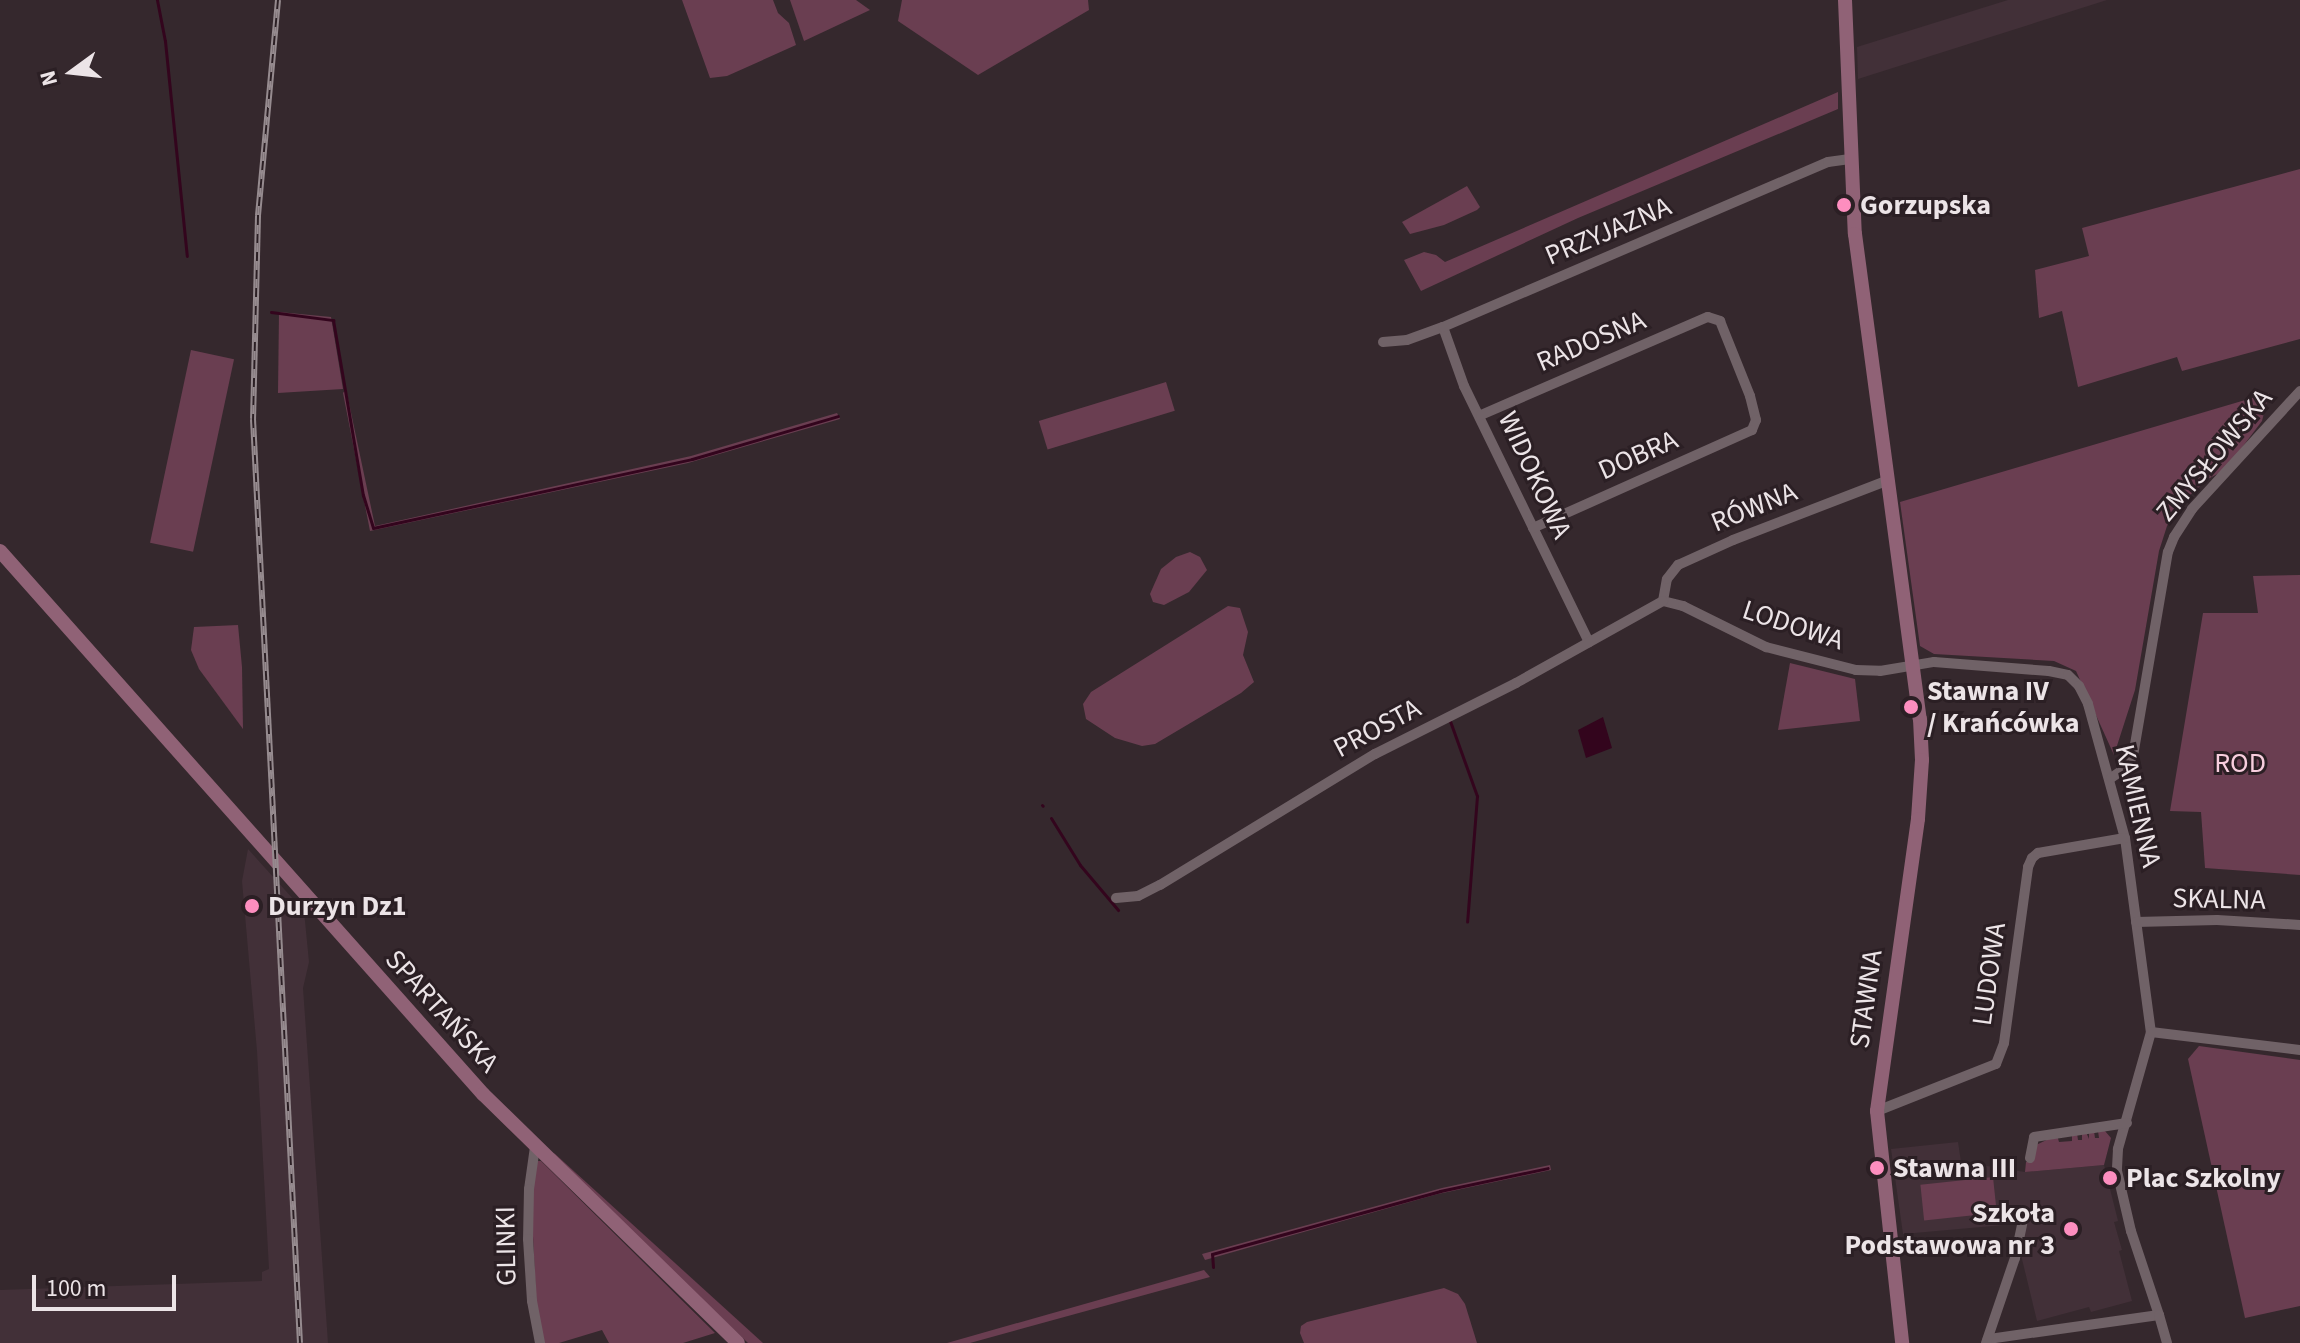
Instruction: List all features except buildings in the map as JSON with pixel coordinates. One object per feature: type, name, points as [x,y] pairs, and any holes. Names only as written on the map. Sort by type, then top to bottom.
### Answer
[{"type":"street","points":[[1845,0],[1855,234],[1912,663]]},
{"type":"street","name":"PRZYJAZNA","points":[[1383,342],[1407,340],[1443,327],[1828,162],[1850,159]]},
{"type":"street","name":"RADOSNA","points":[[1481,415],[1708,317],[1720,321],[1750,396],[1756,420]]},
{"type":"street","name":"WIDOKOWA","points":[[1443,327],[1460,378],[1481,415],[1589,642]]},
{"type":"street","name":"ZMYSŁOWSKA","points":[[2111,778],[2131,762],[2137,741],[2166,564],[2174,537],[2192,509],[2300,391]]},
{"type":"street","name":"DOBRA","points":[[1533,528],[1752,430],[1756,420]]},
{"type":"street","name":"RÓWNA","points":[[1663,601],[1667,579],[1678,565],[1733,540],[1886,481]]},
{"type":"street","name":"SPARTAŃSKA","points":[[0,551],[366,966],[535,1147],[738,1343]]},
{"type":"street","name":"PROSTA","points":[[1116,898],[1138,896],[1160,885],[1361,762],[1663,601]]},
{"type":"street","name":"LODOWA","points":[[1663,601],[1683,606],[1743,638],[1807,659],[1866,671],[1912,663]]},
{"type":"street","name":"KAMIENNA","points":[[1912,663],[1952,663],[2068,675],[2079,686],[2088,704],[2111,778],[2125,838],[2151,1032],[2118,1149],[2120,1191],[2167,1343]]},
{"type":"street","name":"STAWNA","points":[[1902,1343],[1899,1291],[1877,1111],[1921,787],[1920,719],[1912,663]]},
{"type":"street","name":"LUDOWA","points":[[1877,1111],[1990,1068],[1999,1061],[2028,867],[2032,858],[2038,853],[2125,838]]},
{"type":"street","name":"SKALNA","points":[[2136,922],[2217,920],[2300,925]]},
{"type":"street","points":[[2151,1032],[2300,1050]]},
{"type":"street","points":[[2030,1158],[2034,1137],[2127,1123]]},
{"type":"street","name":"GLINKI","points":[[535,1147],[529,1189],[528,1239],[532,1301],[540,1343]]},
{"type":"street","points":[[2022,1224],[2003,1298],[1987,1341],[2159,1315]]},
{"type":"shaded area","points":[[2008,0],[2107,0],[1858,79],[1857,47]]},
{"type":"shaded area","points":[[1603,717],[1612,748],[1586,758],[1578,730]]},
{"type":"shaded area","points":[[248,849],[304,911],[309,962],[303,988],[328,1343],[0,1343],[0,1290],[262,1281],[262,1272],[269,1269],[257,1051],[242,881]]},
{"type":"shaded area","name":"Szkoła Podstawowa nr 3","points":[[1958,1142],[1961,1162],[2025,1172],[2104,1165],[2118,1221],[2114,1222],[2122,1250],[2119,1251],[2132,1301],[2091,1312],[2089,1307],[2037,1321],[2021,1255],[2026,1223],[1903,1234],[1891,1149]]},
{"type":"green space","points":[[682,0],[773,0],[778,13],[789,23],[796,45],[727,76],[710,78]]},
{"type":"green space","points":[[790,0],[856,0],[870,10],[804,41]]},
{"type":"green space","points":[[902,0],[1088,0],[1089,10],[978,75],[898,21]]},
{"type":"green space","points":[[1838,92],[1838,109],[1578,218],[1421,291],[1404,260],[1424,252],[1436,255],[1445,262]]},
{"type":"green space","points":[[2300,169],[2300,339],[2182,371],[2177,357],[2078,387],[2062,311],[2039,318],[2035,270],[2089,256],[2082,228]]},
{"type":"green space","points":[[1467,186],[1480,207],[1477,210],[1444,225],[1410,234],[1402,222]]},
{"type":"green space","points":[[279,312],[331,317],[343,389],[278,393]]},
{"type":"green space","points":[[191,350],[234,359],[193,552],[150,543]]},
{"type":"green space","points":[[1166,382],[1175,411],[1048,450],[1039,421]]},
{"type":"green space","points":[[346,389],[375,526],[691,456],[837,413],[840,419],[688,463],[370,531],[343,393]]},
{"type":"green space","points":[[2269,393],[2262,421],[2225,470],[2208,479],[2182,502],[2167,526],[2159,551],[2135,690],[2114,755],[2076,671],[2054,661],[1934,654],[1920,646],[1900,502]]},
{"type":"green space","points":[[1190,552],[1200,557],[1207,570],[1189,592],[1164,605],[1153,602],[1150,594],[1161,569],[1176,557]]},
{"type":"green space","name":"ROD","points":[[2300,575],[2300,875],[2205,868],[2201,812],[2170,811],[2203,613],[2258,613],[2253,576]]},
{"type":"green space","points":[[1228,606],[1240,608],[1248,632],[1243,655],[1254,682],[1241,693],[1155,744],[1142,746],[1115,738],[1086,719],[1083,704],[1091,692]]},
{"type":"green space","points":[[238,625],[243,729],[199,669],[191,650],[194,627]]},
{"type":"green space","points":[[1790,663],[1855,679],[1860,721],[1778,730]]},
{"type":"green space","points":[[2199,1046],[2300,1060],[2300,1306],[2245,1318],[2188,1059]]},
{"type":"green space","points":[[2094,1131],[2095,1138],[2099,1138],[2098,1131],[2105,1131],[2111,1138],[2104,1165],[2025,1172],[2026,1162],[2032,1162],[2036,1145],[2057,1135],[2059,1142],[2072,1141],[2072,1134],[2077,1133],[2078,1140],[2082,1140],[2082,1133],[2086,1132],[2089,1139],[2089,1132]]},
{"type":"green space","points":[[554,1153],[763,1343],[748,1343],[556,1160]]},
{"type":"green space","points":[[537,1161],[541,1161],[715,1333],[683,1343],[609,1343],[602,1330],[559,1343],[542,1343],[537,1317],[531,1196]]},
{"type":"green space","points":[[1550,1165],[1551,1170],[1438,1194],[1205,1260],[1202,1254],[1442,1188]]},
{"type":"green space","points":[[1993,1177],[1997,1213],[1924,1220],[1920,1185]]},
{"type":"green space","points":[[1204,1270],[1210,1277],[970,1343],[947,1343]]},
{"type":"green space","points":[[1444,1288],[1458,1294],[1465,1304],[1477,1343],[1304,1343],[1300,1333],[1301,1326],[1307,1322]]},
{"type":"waterway","points":[[157,0],[165,41],[187,256]]},
{"type":"waterway","points":[[271,312],[333,320],[363,495],[373,528],[692,459],[838,416]]},
{"type":"waterway","points":[[1450,721],[1477,796],[1467,922]]},
{"type":"waterway","points":[[1051,818],[1080,865],[1118,910]]},
{"type":"waterway","points":[[1213,1267],[1212,1254],[1440,1191],[1548,1168]]},
{"type":"railway","points":[[278,0],[258,216],[253,419],[300,1343]]},
{"type":"place","name":"Gorzupska","points":[[1844,205]]},
{"type":"place","name":"Stawna IV / Krańcówka","points":[[1911,707]]},
{"type":"place","name":"Durzyn Dz1","points":[[252,906]]},
{"type":"place","name":"Stawna III","points":[[1877,1168]]},
{"type":"place","name":"Plac Szkolny","points":[[2110,1178]]},
{"type":"place","name":"Szkoła Podstawowa nr 3","points":[[2071,1229]]}]
